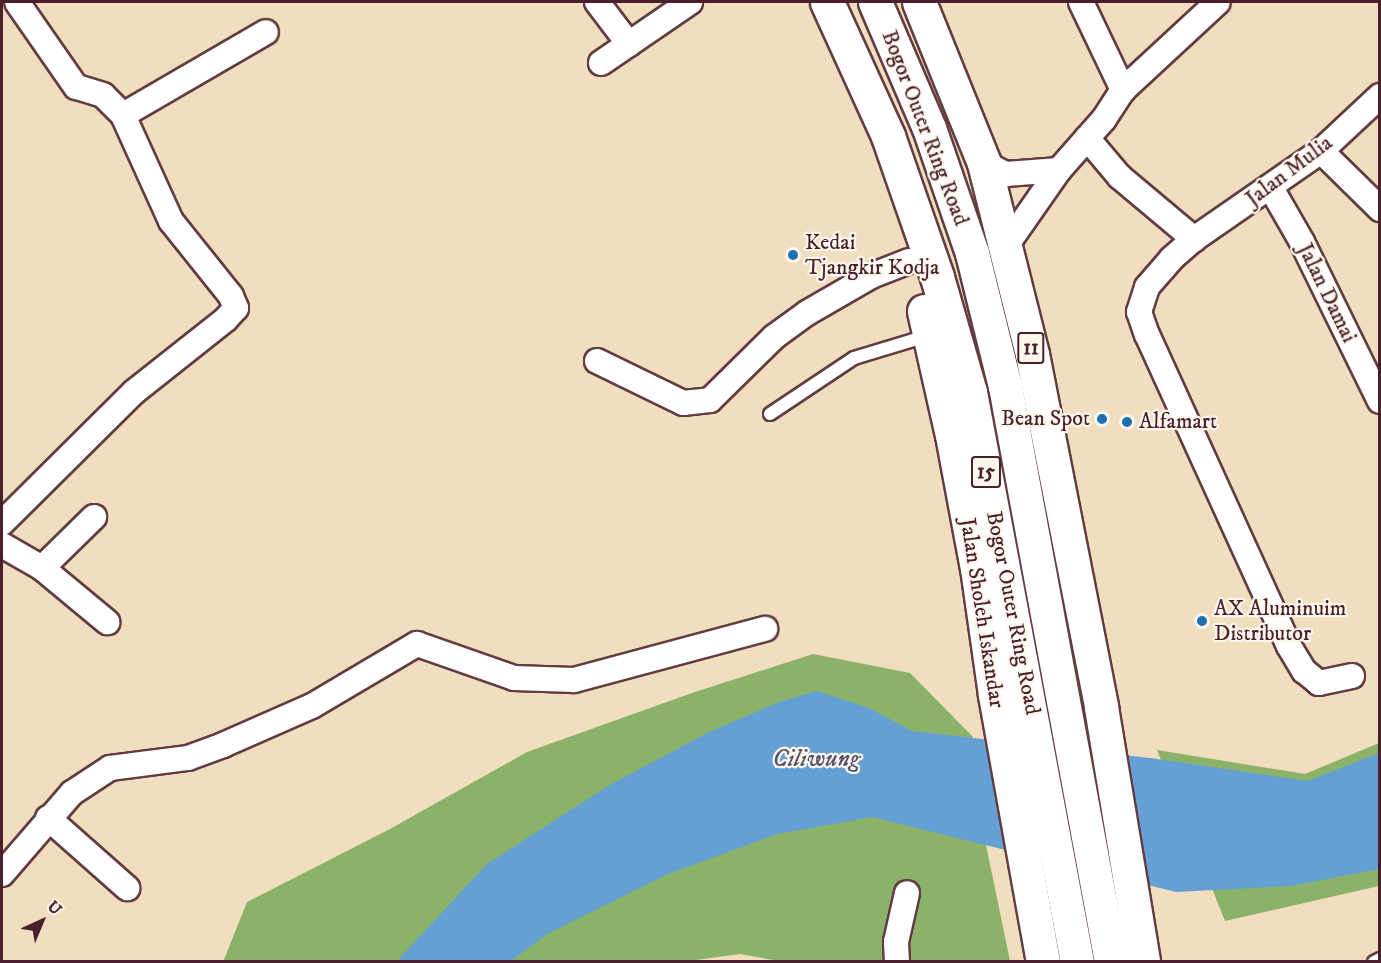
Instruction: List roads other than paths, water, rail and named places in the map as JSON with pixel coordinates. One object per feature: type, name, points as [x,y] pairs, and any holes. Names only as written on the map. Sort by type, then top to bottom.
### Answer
[{"type":"highway","name":"Jalan Sholeh Iskandar","points":[[805,2],[834,48],[869,129],[931,335],[977,567],[995,695],[1043,962]]},
{"type":"highway","name":"Bogor Outer Ring Road","points":[[827,2],[888,136],[937,277],[970,392],[1077,962]]},
{"type":"highway","name":"Bogor Outer Ring Road","points":[[875,2],[936,149],[972,254],[1005,386],[1111,962]]},
{"type":"highway","name":"11","points":[[919,2],[984,163],[1032,354],[1101,707],[1143,962]]},
{"type":"street","points":[[2,524],[134,392],[236,308],[231,296],[171,221],[123,115],[102,95],[76,87],[17,2]]},
{"type":"street","points":[[597,2],[629,44]]},
{"type":"street","points":[[601,63],[690,2]]},
{"type":"street","points":[[1081,2],[1123,90]]},
{"type":"street","points":[[1006,246],[1059,170],[1104,119],[1123,90],[1218,2]]},
{"type":"street","points":[[123,115],[266,32]]},
{"type":"street","name":"Jalan Mulia","points":[[1352,676],[1319,683],[1304,671],[1299,663],[1147,336],[1139,312],[1147,287],[1194,239],[1271,188],[1321,151],[1380,96]]},
{"type":"street","points":[[1087,138],[1120,177],[1194,239]]},
{"type":"street","points":[[1321,151],[1380,209]]},
{"type":"street","points":[[984,163],[1006,174],[1059,170]]},
{"type":"street","name":"Jalan Damai","points":[[1271,188],[1302,242],[1380,401]]},
{"type":"street","points":[[597,362],[683,403],[710,400],[774,337],[807,313],[870,276],[909,261]]},
{"type":"street","points":[[42,568],[94,518]]},
{"type":"street","points":[[2,545],[42,568],[107,622]]},
{"type":"street","points":[[2,874],[48,818],[72,793],[110,768],[189,758],[223,746],[312,706],[417,644],[514,678],[574,680],[765,629]]},
{"type":"street","points":[[48,818],[127,888]]},
{"type":"street","points":[[897,962],[896,942],[908,893]]},
{"type":"lane","points":[[770,414],[854,358],[931,335]]},
{"type":"lane","points":[[1374,962],[1380,959]]},
{"type":"water","name":"Ciliwung","points":[[817,691],[869,708],[912,731],[1150,758],[1308,781],[1379,753],[1379,869],[1291,886],[1176,892],[872,817],[778,834],[668,874],[547,934],[511,961],[396,962],[487,864],[608,786],[709,732],[779,702]]},
{"type":"place","name":"Kedai Tjangkir Kodja","points":[[793,255]]},
{"type":"place","name":"Bean Spot","points":[[1102,419]]},
{"type":"place","name":"Alfamart","points":[[1127,422]]},
{"type":"place","name":"AX Aluminuim Distributor","points":[[1202,621]]}]
